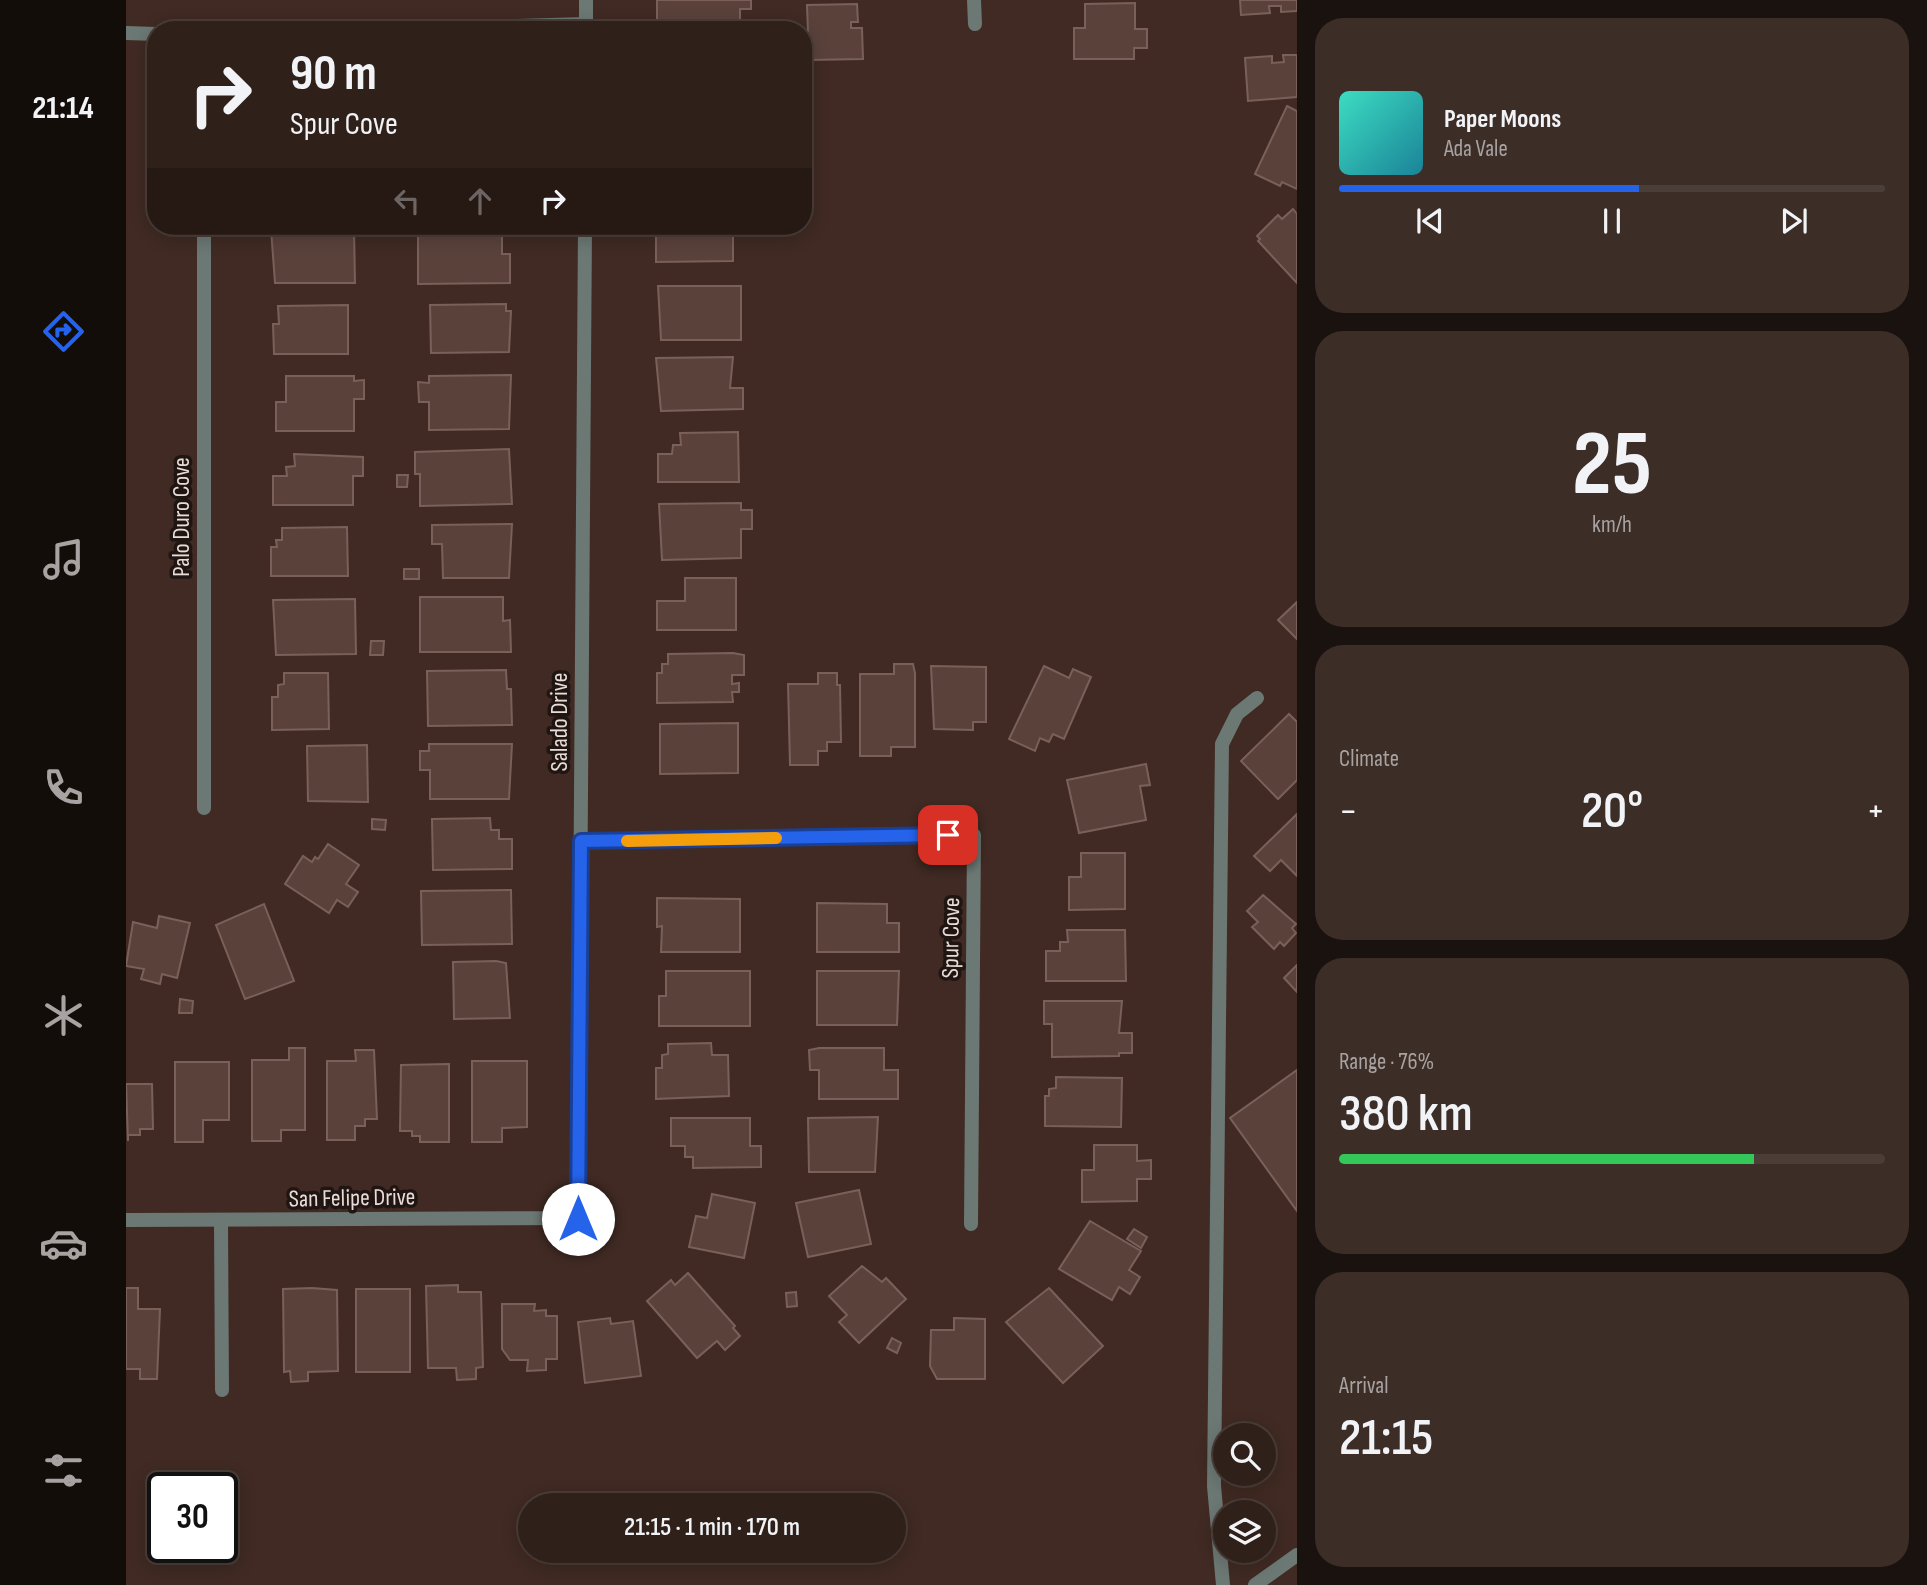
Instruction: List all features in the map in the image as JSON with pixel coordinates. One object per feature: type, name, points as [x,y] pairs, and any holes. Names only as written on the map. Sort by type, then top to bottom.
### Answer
[{"type":"street","points":[[586,0],[586,21]]},
{"type":"street","points":[[974,0],[975,24]]},
{"type":"street","points":[[126,33],[147,34]]},
{"type":"street","name":"Palo Duro Cove","points":[[204,235],[204,808]]},
{"type":"street","name":"Salado Drive","points":[[578,1219],[585,235]]},
{"type":"street","points":[[1223,1585],[1214,1486],[1222,744],[1237,714],[1257,698]]},
{"type":"street","name":"Spur Cove","points":[[581,841],[974,835],[971,1224]]},
{"type":"street","name":"San Felipe Drive","points":[[126,1220],[221,1222],[578,1219]]},
{"type":"street","points":[[221,1222],[222,1390]]},
{"type":"street","points":[[1255,1585],[1297,1555]]},
{"type":"building","points":[[657,0],[751,0],[751,9],[740,9],[740,21],[657,21]]},
{"type":"building","points":[[1240,0],[1297,0],[1297,11],[1281,12],[1281,6],[1269,6],[1270,13],[1241,15]]},
{"type":"building","points":[[1135,3],[1135,29],[1147,29],[1147,48],[1134,48],[1134,59],[1074,59],[1074,28],[1085,28],[1085,4]]},
{"type":"building","points":[[857,4],[858,22],[851,22],[851,28],[862,28],[863,59],[812,60],[812,21],[808,21],[807,5]]},
{"type":"building","points":[[1283,55],[1297,55],[1297,97],[1248,101],[1245,58],[1272,56],[1272,63],[1284,62]]},
{"type":"building","points":[[1287,106],[1297,111],[1297,189],[1282,182],[1280,186],[1255,174]]},
{"type":"building","points":[[1293,209],[1297,214],[1297,283],[1258,241],[1260,239],[1257,236],[1278,215],[1282,219]]},
{"type":"building","points":[[271,235],[354,235],[355,283],[275,283]]},
{"type":"building","points":[[418,235],[502,235],[502,254],[510,254],[510,283],[418,284]]},
{"type":"building","points":[[656,235],[733,235],[733,261],[656,262]]},
{"type":"building","points":[[658,286],[741,286],[741,340],[661,340]]},
{"type":"building","points":[[506,304],[506,311],[511,311],[509,352],[431,353],[430,305]]},
{"type":"building","points":[[348,305],[348,354],[274,354],[273,324],[279,324],[278,306]]},
{"type":"building","points":[[733,357],[730,388],[743,388],[743,409],[661,411],[656,358]]},
{"type":"building","points":[[511,375],[509,429],[429,430],[429,402],[419,402],[418,382],[429,383],[429,376]]},
{"type":"building","points":[[286,376],[354,376],[354,381],[364,380],[364,399],[354,399],[354,431],[276,431],[276,402],[286,402]]},
{"type":"building","points":[[738,432],[739,482],[658,482],[658,454],[672,454],[673,445],[681,445],[680,433]]},
{"type":"building","points":[[509,449],[512,504],[420,506],[420,474],[415,474],[415,452]]},
{"type":"building","points":[[294,454],[363,457],[363,476],[353,476],[353,505],[273,505],[273,476],[287,476],[286,467],[295,466]]},
{"type":"building","points":[[397,475],[408,475],[407,487],[397,487]]},
{"type":"building","points":[[741,503],[741,510],[752,510],[752,529],[741,529],[741,558],[662,560],[659,504]]},
{"type":"building","points":[[512,524],[509,578],[443,578],[442,544],[432,544],[432,525]]},
{"type":"building","points":[[347,527],[348,576],[271,576],[271,547],[277,547],[276,540],[282,540],[282,528]]},
{"type":"building","points":[[404,569],[419,569],[419,579],[404,579]]},
{"type":"building","points":[[685,578],[736,578],[736,630],[657,630],[657,601],[685,601]]},
{"type":"building","points":[[420,597],[503,597],[503,621],[510,620],[511,652],[420,652]]},
{"type":"building","points":[[355,599],[356,654],[276,655],[273,600]]},
{"type":"building","points":[[1297,602],[1297,639],[1278,620]]},
{"type":"building","points":[[371,641],[384,641],[383,655],[370,655]]},
{"type":"building","points":[[668,654],[744,655],[744,675],[732,675],[732,684],[739,683],[739,692],[732,692],[733,702],[657,703],[657,673],[662,673],[662,664],[668,664]]},
{"type":"building","points":[[894,664],[913,664],[915,747],[891,747],[891,756],[860,756],[860,674],[894,674]]},
{"type":"building","points":[[931,666],[986,667],[986,722],[973,722],[973,730],[934,729]]},
{"type":"building","points":[[1044,666],[1069,678],[1073,669],[1091,677],[1064,739],[1053,734],[1049,742],[1040,738],[1035,751],[1009,739]]},
{"type":"building","points":[[506,670],[507,689],[511,689],[512,725],[428,726],[427,671]]},
{"type":"building","points":[[284,673],[328,673],[329,729],[272,730],[272,697],[278,697],[278,685],[284,684]]},
{"type":"building","points":[[818,673],[837,673],[837,685],[840,685],[841,742],[827,742],[827,751],[818,751],[818,765],[790,765],[788,684],[818,684]]},
{"type":"building","points":[[1289,714],[1297,722],[1297,780],[1278,799],[1241,761]]},
{"type":"building","points":[[738,723],[738,773],[660,774],[660,724]]},
{"type":"building","points":[[429,744],[512,744],[509,799],[430,799],[430,770],[420,770],[420,751],[429,751]]},
{"type":"building","points":[[367,745],[368,802],[308,801],[307,746]]},
{"type":"building","points":[[1146,764],[1150,785],[1140,786],[1146,820],[1079,833],[1067,780]]},
{"type":"building","points":[[1297,814],[1297,876],[1281,860],[1270,871],[1254,856]]},
{"type":"building","points":[[490,818],[491,830],[499,830],[499,839],[512,839],[512,869],[433,870],[432,819]]},
{"type":"building","points":[[372,819],[386,820],[385,830],[372,829]]},
{"type":"building","points":[[328,844],[359,865],[346,884],[358,892],[348,907],[337,900],[329,913],[285,884],[303,856],[312,862],[315,857],[318,859]]},
{"type":"building","points":[[1081,853],[1125,853],[1125,909],[1069,910],[1069,877],[1081,877]]},
{"type":"building","points":[[511,890],[512,944],[422,945],[421,891]]},
{"type":"building","points":[[1263,895],[1296,924],[1292,928],[1296,933],[1284,946],[1280,942],[1274,949],[1252,927],[1258,922],[1247,911]]},
{"type":"building","points":[[657,898],[740,899],[740,952],[661,952],[662,926],[657,927]]},
{"type":"building","points":[[817,903],[887,904],[887,923],[899,923],[899,952],[817,952]]},
{"type":"building","points":[[264,904],[294,981],[245,999],[216,925]]},
{"type":"building","points":[[159,916],[190,923],[177,978],[162,974],[160,984],[141,979],[144,969],[126,966],[133,922],[157,928]]},
{"type":"building","points":[[1067,930],[1125,930],[1126,981],[1046,981],[1046,951],[1060,951],[1060,942],[1068,942]]},
{"type":"building","points":[[453,962],[506,963],[510,1018],[454,1019]]},
{"type":"building","points":[[1297,965],[1297,992],[1284,978]]},
{"type":"building","points":[[666,971],[750,971],[750,1026],[659,1026],[659,996],[666,996]]},
{"type":"building","points":[[817,971],[899,971],[897,1025],[817,1025]]},
{"type":"building","points":[[180,999],[193,1001],[192,1013],[179,1013]]},
{"type":"building","points":[[1044,1001],[1122,1001],[1119,1033],[1132,1033],[1132,1053],[1119,1053],[1119,1056],[1052,1057],[1052,1024],[1044,1024]]},
{"type":"building","points":[[711,1043],[712,1055],[728,1055],[729,1096],[656,1099],[656,1068],[662,1068],[662,1055],[668,1054],[668,1044]]},
{"type":"building","points":[[289,1048],[305,1048],[305,1130],[281,1130],[281,1141],[252,1141],[252,1060],[289,1060]]},
{"type":"building","points":[[884,1048],[884,1070],[898,1070],[898,1099],[819,1099],[819,1070],[810,1070],[809,1050]]},
{"type":"building","points":[[355,1050],[374,1050],[377,1119],[365,1119],[365,1126],[355,1126],[355,1140],[327,1140],[327,1061],[356,1061]]},
{"type":"building","points":[[472,1061],[527,1061],[527,1127],[502,1128],[502,1142],[472,1142]]},
{"type":"building","points":[[175,1062],[229,1062],[229,1120],[203,1120],[203,1142],[175,1142]]},
{"type":"building","points":[[449,1064],[449,1142],[420,1142],[420,1136],[412,1136],[412,1131],[400,1131],[401,1065]]},
{"type":"building","points":[[1297,1070],[1297,1211],[1230,1118]]},
{"type":"building","points":[[1056,1077],[1122,1078],[1121,1127],[1045,1126],[1045,1096],[1049,1096],[1049,1089],[1056,1088]]},
{"type":"building","points":[[126,1084],[152,1084],[153,1129],[140,1129],[140,1135],[128,1135],[128,1141]]},
{"type":"building","points":[[878,1117],[875,1172],[809,1172],[808,1118]]},
{"type":"building","points":[[671,1118],[750,1118],[750,1146],[761,1146],[761,1167],[693,1168],[693,1157],[685,1157],[685,1146],[671,1146]]},
{"type":"building","points":[[1094,1145],[1137,1145],[1137,1161],[1151,1160],[1151,1179],[1137,1179],[1137,1201],[1082,1202],[1082,1170],[1094,1170]]},
{"type":"building","points":[[859,1190],[871,1244],[808,1257],[796,1203]]},
{"type":"building","points":[[712,1194],[755,1203],[744,1258],[689,1247],[696,1216],[707,1218]]},
{"type":"building","points":[[1090,1221],[1141,1251],[1129,1270],[1140,1277],[1130,1294],[1119,1287],[1112,1300],[1059,1269]]},
{"type":"building","points":[[1134,1229],[1147,1237],[1141,1248],[1127,1239]]},
{"type":"building","points":[[862,1266],[882,1282],[886,1278],[906,1299],[859,1343],[839,1322],[847,1315],[829,1296]]},
{"type":"building","points":[[688,1273],[735,1326],[733,1328],[740,1336],[725,1350],[717,1341],[697,1358],[647,1301],[671,1280],[675,1285]]},
{"type":"building","points":[[458,1285],[458,1292],[481,1292],[483,1367],[476,1368],[476,1379],[457,1380],[456,1368],[428,1368],[426,1286]]},
{"type":"building","points":[[126,1288],[138,1288],[138,1309],[160,1309],[157,1379],[140,1379],[140,1369],[126,1369]]},
{"type":"building","points":[[1049,1288],[1103,1346],[1063,1383],[1006,1322]]},
{"type":"building","points":[[283,1289],[337,1290],[338,1371],[308,1372],[308,1381],[291,1382],[290,1371],[284,1372]]},
{"type":"building","points":[[356,1289],[410,1289],[410,1372],[356,1372]]},
{"type":"building","points":[[796,1292],[797,1306],[787,1307],[786,1293]]},
{"type":"building","points":[[502,1304],[535,1304],[534,1311],[546,1310],[546,1316],[557,1316],[557,1359],[546,1359],[546,1370],[527,1371],[528,1360],[510,1360],[502,1349]]},
{"type":"building","points":[[610,1318],[611,1324],[633,1321],[641,1376],[585,1383],[578,1322]]},
{"type":"building","points":[[954,1318],[985,1319],[985,1379],[937,1379],[930,1366],[931,1330],[954,1330]]},
{"type":"building","points":[[892,1338],[901,1343],[897,1353],[887,1348]]},
{"type":"slow traffic","points":[[627,841],[776,838]]},
{"type":"route","points":[[578,1219],[581,841],[948,835]]}]
